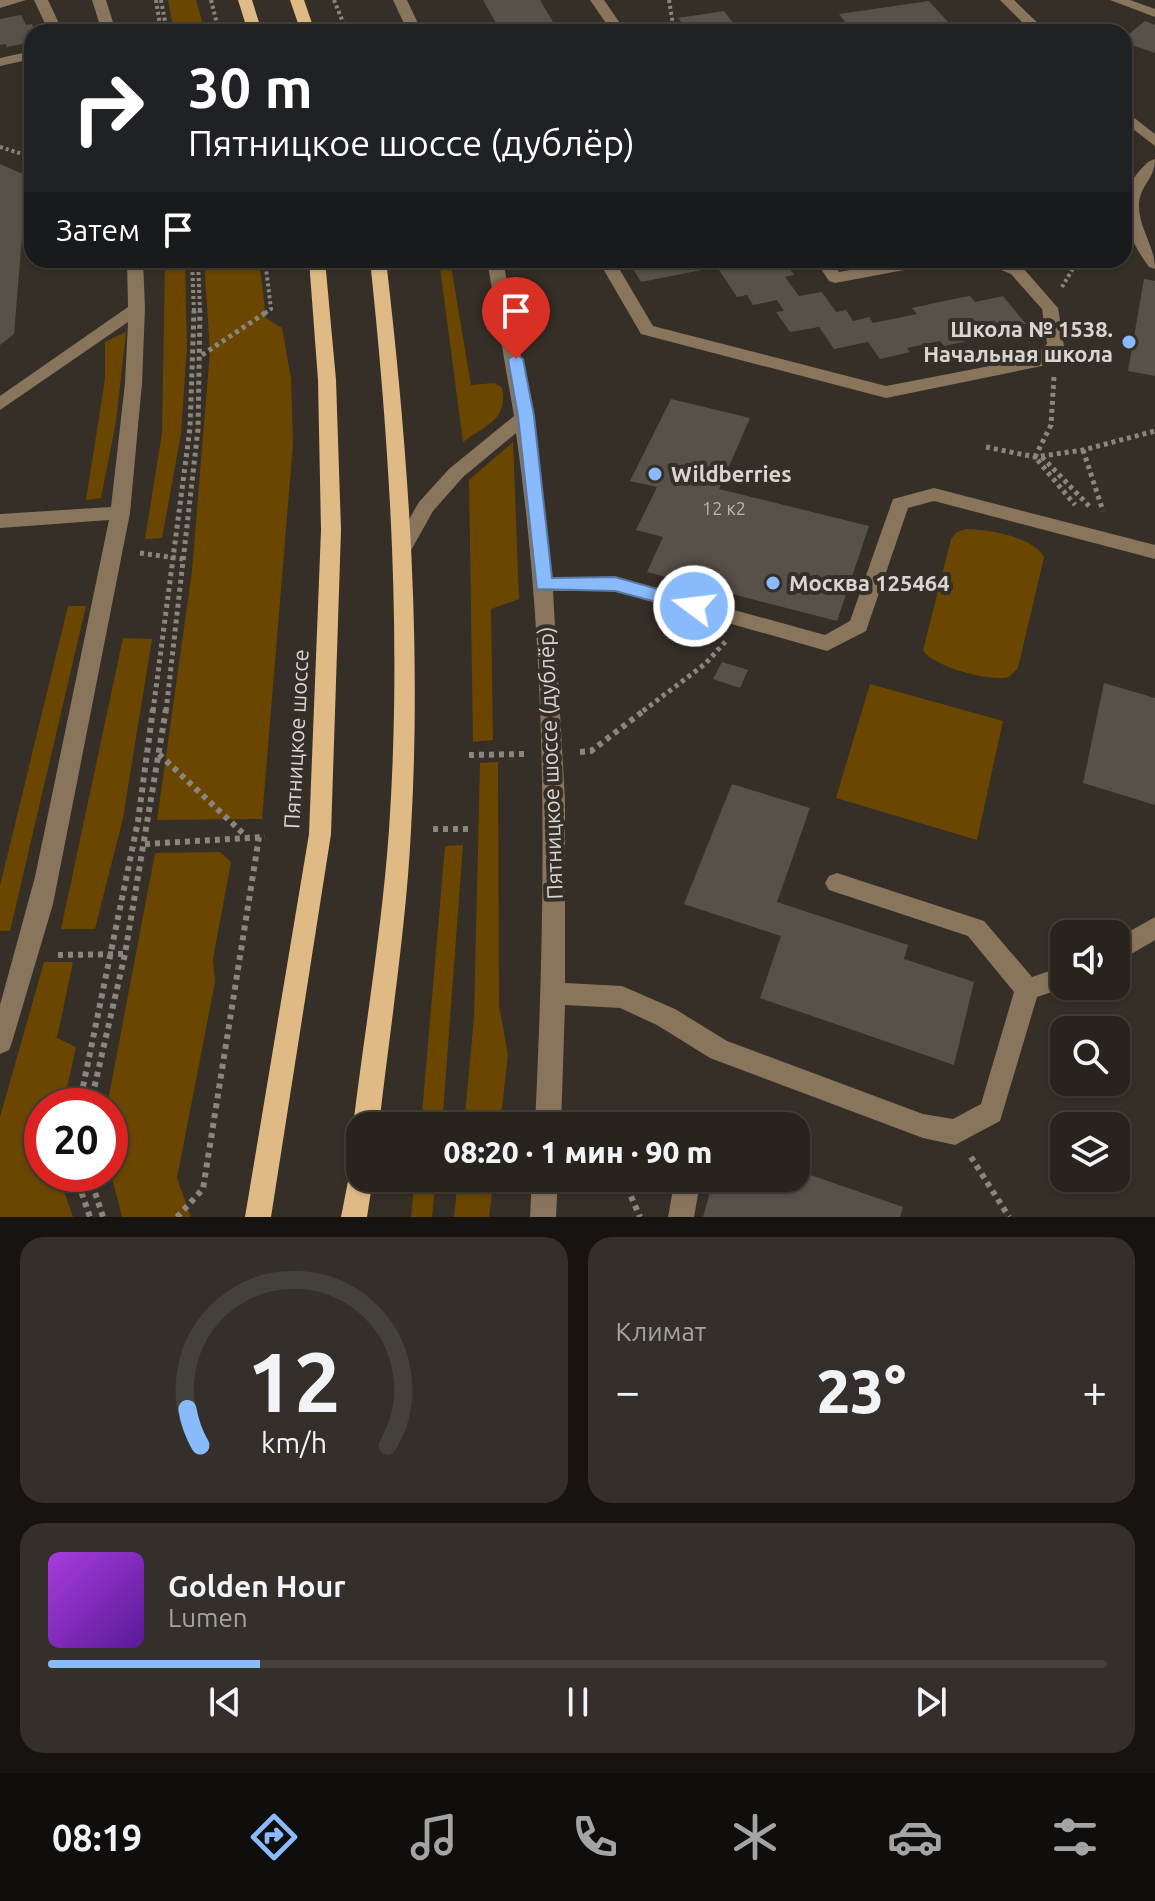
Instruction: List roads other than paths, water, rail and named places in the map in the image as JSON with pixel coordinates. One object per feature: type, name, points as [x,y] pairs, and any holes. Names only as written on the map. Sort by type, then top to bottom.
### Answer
[{"type":"main road","points":[[245,0],[252,24]]},
{"type":"main road","points":[[297,0],[305,24]]},
{"type":"main road","name":"Пятницкое шоссе","points":[[258,1217],[320,834],[331,530],[327,380],[318,268]]},
{"type":"main road","points":[[368,1112],[400,831],[404,659],[402,549],[391,377],[379,268]]},
{"type":"main road","points":[[354,1217],[358,1192]]},
{"type":"street","points":[[0,4],[19,0]]},
{"type":"street","points":[[41,0],[52,24]]},
{"type":"street","points":[[99,0],[106,24]]},
{"type":"street","points":[[400,0],[411,24]]},
{"type":"street","points":[[597,0],[614,24]]},
{"type":"street","points":[[1007,0],[1032,24]]},
{"type":"street","points":[[1117,0],[1155,13]]},
{"type":"street","points":[[0,62],[24,57]]},
{"type":"street","points":[[1132,121],[1155,142]]},
{"type":"street","points":[[1132,197],[1139,178],[1155,163]]},
{"type":"street","points":[[1132,220],[1155,264]]},
{"type":"street","points":[[0,1042],[28,955],[100,626],[121,513],[132,411],[137,308],[135,268]]},
{"type":"street","name":"Пятницкое шоссе (дублёр)","points":[[497,268],[526,416],[543,584],[555,845],[555,993],[549,1112]]},
{"type":"street","points":[[611,268],[647,330],[886,392],[1036,362],[1056,346],[1050,308],[1017,271],[1008,268]]},
{"type":"street","points":[[828,268],[835,278],[888,268]]},
{"type":"street","points":[[0,404],[137,308]]},
{"type":"street","points":[[402,549],[426,507],[456,473],[526,416]]},
{"type":"street","points":[[543,584],[615,584],[827,643],[859,626],[900,504],[934,494],[1155,552]]},
{"type":"street","points":[[0,521],[121,513]]},
{"type":"street","points":[[837,883],[976,928],[1027,990]]},
{"type":"street","points":[[1130,943],[1155,927]]},
{"type":"street","points":[[1027,990],[1050,982]]},
{"type":"street","points":[[555,993],[622,997],[666,1017],[719,1050],[923,1126],[955,1132],[991,1112],[1027,990]]},
{"type":"street","points":[[543,1217],[544,1192]]},
{"type":"street","points":[[681,1217],[685,1192]]},
{"type":"place","name":"Школа № 1538. Начальная школа","points":[[1129,342]]},
{"type":"place","name":"Wildberries","points":[[655,474]]},
{"type":"place","name":"Москва 125464","points":[[773,583]]}]
